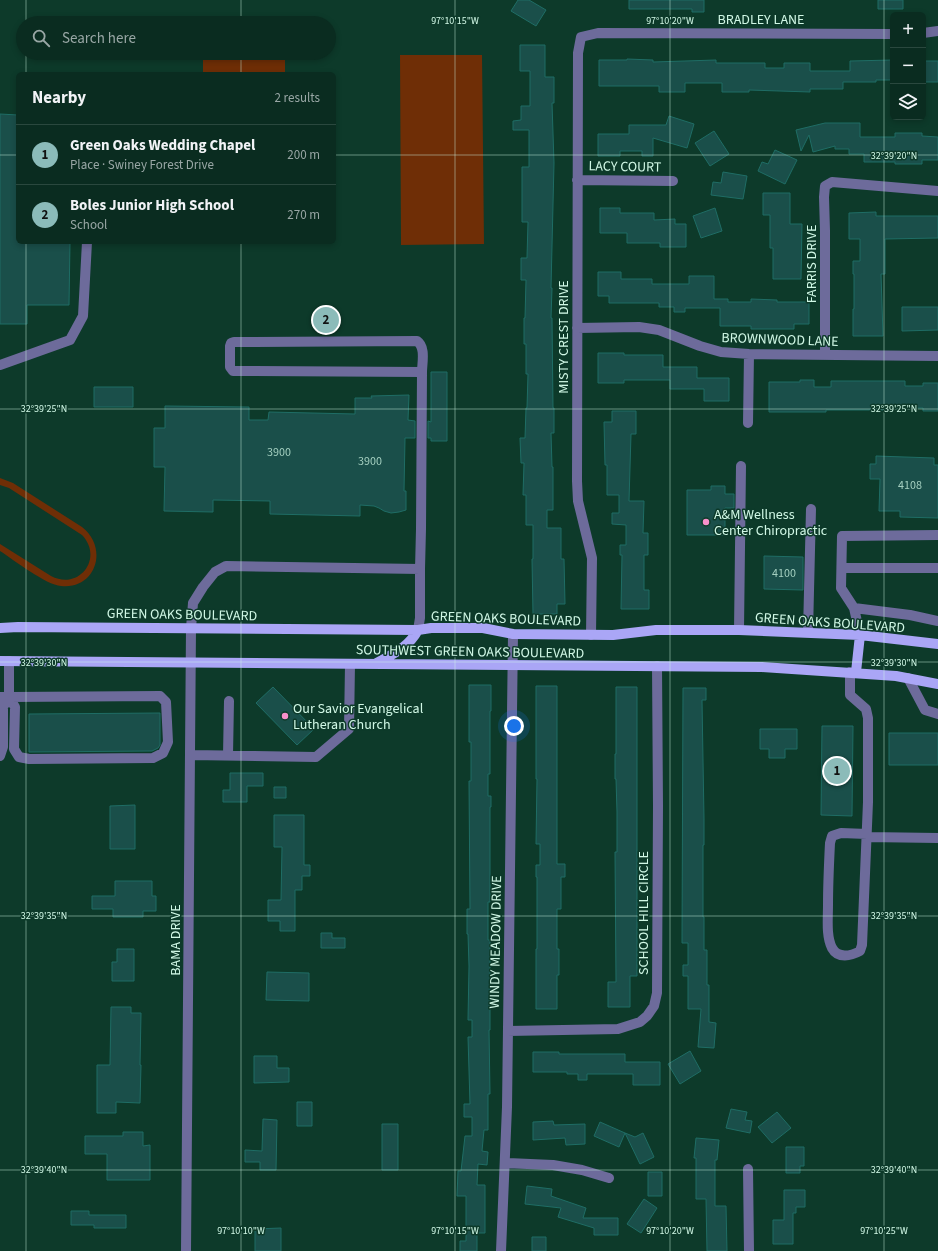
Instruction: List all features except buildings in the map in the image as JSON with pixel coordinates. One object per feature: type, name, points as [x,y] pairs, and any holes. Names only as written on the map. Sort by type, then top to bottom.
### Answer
[{"type":"main road","name":"GREEN OAKS BOULEVARD","points":[[0,628],[418,630],[431,628],[483,628],[513,634],[591,635],[613,635],[656,630],[740,630],[860,635],[938,644]]},
{"type":"main road","points":[[375,664],[399,651],[413,639],[418,630]]},
{"type":"main road","points":[[853,672],[860,635]]},
{"type":"main road","name":"SOUTHWEST GREEN OAKS BOULEVARD","points":[[5,661],[762,667],[896,676],[938,684]]},
{"type":"street","points":[[926,33],[938,31]]},
{"type":"street","name":"BRADLEY LANE","points":[[581,37],[598,33],[890,34]]},
{"type":"street","name":"MISTY CREST DRIVE","points":[[581,37],[578,53],[577,481],[578,501],[592,558],[591,635]]},
{"type":"street","name":"LACY COURT","points":[[577,180],[673,181]]},
{"type":"street","name":"FARRIS DRIVE","points":[[825,355],[825,186],[832,182],[836,182],[938,191]]},
{"type":"street","points":[[0,365],[70,340],[83,316],[87,244]]},
{"type":"street","name":"BROWNWOOD LANE","points":[[577,328],[639,327],[659,330],[700,346],[721,352],[749,354],[938,356]]},
{"type":"street","points":[[418,630],[420,618],[421,529],[422,372],[422,348],[421,344],[417,341],[234,342],[231,343],[230,346],[230,367],[233,371],[422,372]]},
{"type":"street","points":[[748,423],[749,354]]},
{"type":"street","points":[[740,466],[740,630]]},
{"type":"street","points":[[808,632],[811,509]]},
{"type":"street","points":[[860,635],[854,608],[841,588],[842,536],[938,535]]},
{"type":"street","name":"BAMA DRIVE","points":[[186,1251],[191,628],[193,603],[215,572],[226,566],[420,568]]},
{"type":"street","points":[[842,568],[938,568]]},
{"type":"street","points":[[854,608],[910,615],[938,621]]},
{"type":"street","name":"WINDY MEADOW DRIVE","points":[[501,1251],[507,1106],[513,634]]},
{"type":"street","points":[[0,756],[3,747],[5,661]]},
{"type":"street","points":[[191,755],[316,757],[349,729],[350,664]]},
{"type":"street","name":"SCHOOL HILL CIRCLE","points":[[508,1031],[618,1029],[640,1022],[647,1016],[654,1006],[657,985],[658,799],[656,666]]},
{"type":"street","points":[[853,672],[850,695],[866,709],[868,718],[867,835],[862,944],[860,951],[855,954],[841,956],[836,953],[832,948],[828,931],[830,843],[832,836],[841,833],[867,835],[938,838]]},
{"type":"street","points":[[908,678],[925,710],[938,714]]},
{"type":"street","points":[[160,696],[166,702],[168,742],[163,753],[153,758],[29,759],[19,757],[14,749],[15,707],[5,697],[160,696]]},
{"type":"street","points":[[228,755],[229,701]]},
{"type":"street","points":[[505,1163],[554,1165],[582,1170],[609,1178]]},
{"type":"street","points":[[748,1169],[748,1251]]},
{"type":"shaded area","points":[[400,55],[482,55],[484,244],[401,245]]},
{"type":"shaded area","points":[[203,60],[285,60],[285,72],[203,72]]},
{"type":"shaded area","points":[[0,478],[13,483],[82,527],[90,536],[95,546],[95,566],[90,575],[83,581],[73,585],[55,585],[21,566],[0,551],[0,544],[51,576],[61,579],[71,579],[79,576],[85,570],[89,562],[90,553],[88,544],[82,535],[9,488],[0,485]]},
{"type":"place","name":"Boles Junior High School","points":[[326,320]]},
{"type":"place","name":"A&M Wellness Center Chiropractic","points":[[706,522]]},
{"type":"place","name":"Our Savior Evangelical Lutheran Church","points":[[285,716]]},
{"type":"place","name":"Green Oaks Wedding Chapel","points":[[837,771]]}]
